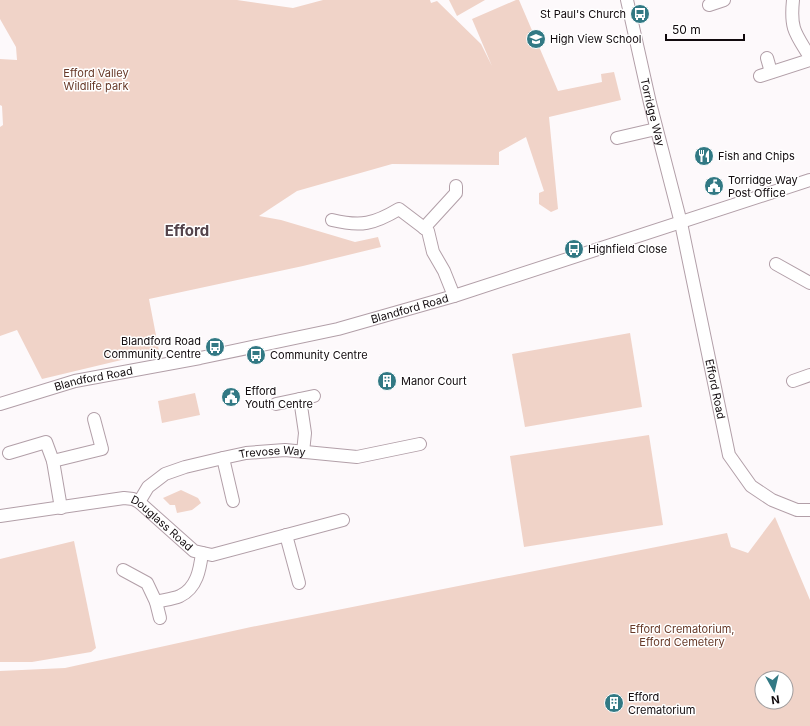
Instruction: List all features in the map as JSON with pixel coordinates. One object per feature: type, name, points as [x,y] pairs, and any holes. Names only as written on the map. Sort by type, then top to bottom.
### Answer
[{"type":"street","name":"Torridge Way","points":[[627,0],[656,129],[681,223]]},
{"type":"street","points":[[709,4],[724,0]]},
{"type":"street","points":[[767,58],[766,74],[810,59],[794,32],[791,18],[793,0]]},
{"type":"street","points":[[617,138],[656,129]]},
{"type":"street","name":"Blandford Road","points":[[0,404],[75,381],[214,355],[338,328],[454,296],[810,180]]},
{"type":"street","points":[[424,228],[456,193],[456,186]]},
{"type":"street","points":[[332,220],[359,225],[384,218],[399,209],[428,231],[433,252],[444,271],[454,296]]},
{"type":"street","name":"Efford Road","points":[[681,223],[729,455],[751,486],[772,500],[797,510],[810,510]]},
{"type":"street","points":[[776,264],[810,283]]},
{"type":"street","points":[[793,380],[810,375]]},
{"type":"street","points":[[276,404],[314,396]]},
{"type":"street","points":[[300,399],[305,433],[303,452]]},
{"type":"street","points":[[53,461],[102,450],[94,419]]},
{"type":"street","points":[[9,453],[46,442],[53,461],[61,508]]},
{"type":"street","name":"Trevose Way","points":[[139,502],[148,487],[165,474],[185,467],[246,453],[284,450],[356,457],[420,444]]},
{"type":"street","points":[[223,458],[233,501]]},
{"type":"street","name":"Douglass Road","points":[[0,516],[124,498],[133,499],[139,502],[194,551],[212,555],[343,520]]},
{"type":"street","points":[[286,535],[299,583]]},
{"type":"street","points":[[156,602],[181,595],[193,586],[199,573],[202,553]]},
{"type":"street","points":[[123,570],[147,583],[156,602],[160,618]]},
{"type":"green space","name":"Efford Valley Wildlife park","points":[[0,0],[237,0],[293,8],[323,0],[430,0],[431,3],[437,1],[481,44],[492,66],[472,19],[519,0],[558,91],[602,82],[601,74],[614,72],[621,100],[549,117],[558,209],[551,212],[539,204],[539,193],[544,191],[526,137],[499,152],[499,165],[392,164],[297,191],[259,216],[281,220],[355,242],[378,237],[381,247],[303,266],[149,299],[159,351],[42,379],[17,330],[0,336],[0,127],[3,125],[2,106],[0,105],[0,59],[17,60],[16,47],[0,19]]},
{"type":"green space","points":[[449,0],[485,0],[457,16]]},
{"type":"green space","points":[[630,333],[642,407],[525,427],[512,354]]},
{"type":"green space","points":[[195,393],[200,415],[162,423],[158,401]]},
{"type":"green space","points":[[649,435],[663,525],[524,547],[510,456]]},
{"type":"green space","points":[[181,490],[198,498],[201,503],[192,510],[177,513],[175,505],[170,505],[163,498]]},
{"type":"green space","name":"Efford Crematorium, Efford Cemetery","points":[[775,517],[810,600],[810,726],[0,726],[0,671],[65,668],[251,627],[727,533],[731,547],[748,553]]},
{"type":"green space","points":[[74,541],[96,648],[91,652],[32,662],[0,662],[0,559]]},
{"type":"place","name":"St Paul's Church","points":[[640,14]]},
{"type":"place","name":"High View School","points":[[536,39]]},
{"type":"place","name":"Fish and Chips","points":[[704,156]]},
{"type":"place","name":"Torridge Way Post Office","points":[[714,186]]},
{"type":"place","name":"Highfield Close","points":[[574,249]]},
{"type":"place","name":"Blandford Road Community Centre","points":[[215,347]]},
{"type":"place","name":"Community Centre","points":[[256,355]]},
{"type":"place","name":"Manor Court","points":[[387,381]]},
{"type":"place","name":"Efford Youth Centre","points":[[231,397]]},
{"type":"place","name":"Efford Crematorium","points":[[614,703]]},
{"type":"district","name":"Efford","points":[[187,230]]}]
